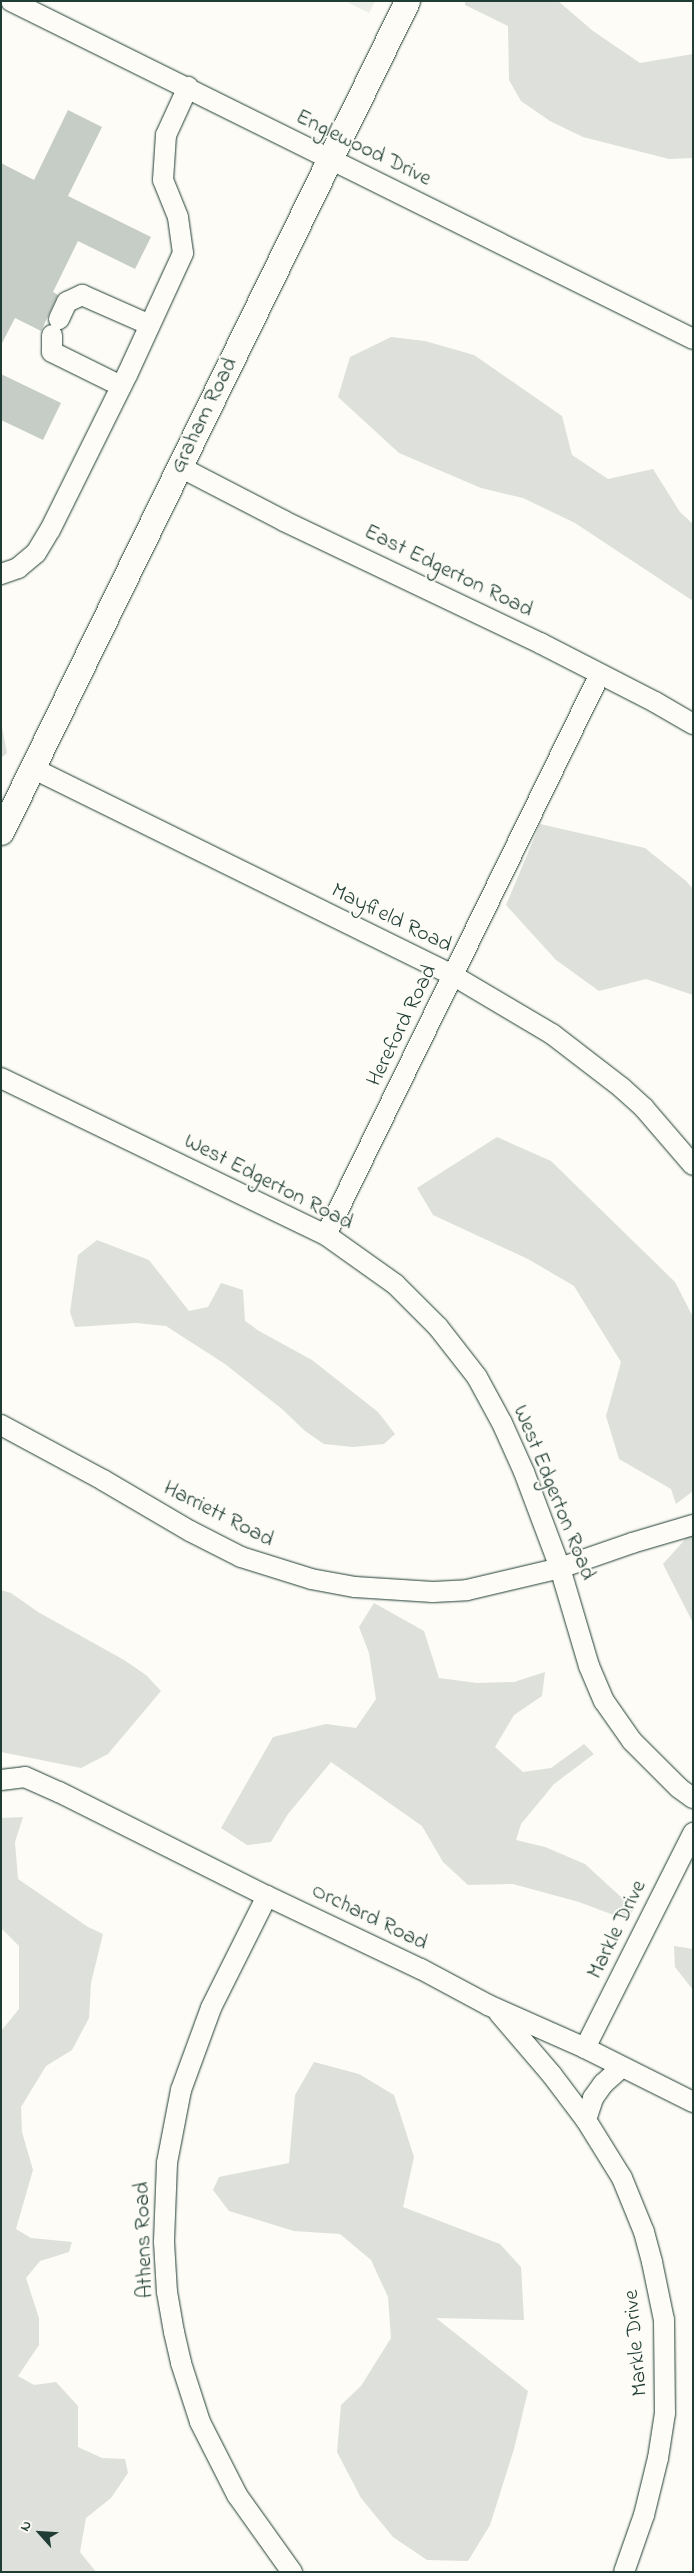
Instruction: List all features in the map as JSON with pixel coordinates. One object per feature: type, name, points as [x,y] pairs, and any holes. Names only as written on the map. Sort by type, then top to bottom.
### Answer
[{"type":"main road","name":"Graham Road","points":[[1,832],[408,1]]},
{"type":"street","name":"Englewood Drive","points":[[12,1],[693,340]]},
{"type":"street","points":[[1,574],[18,568],[36,553],[50,530],[121,386],[183,253],[178,217],[163,180],[166,135],[188,87]]},
{"type":"street","points":[[121,386],[52,352],[55,327],[67,302],[82,295],[150,325]]},
{"type":"street","name":"East Edgerton Road","points":[[180,466],[284,521],[600,674],[693,724]]},
{"type":"street","name":"Hereford Road","points":[[326,1235],[454,976],[479,918],[600,674]]},
{"type":"street","name":"Mayfield Road","points":[[32,768],[454,976],[552,1034],[611,1077],[644,1108],[693,1165]]},
{"type":"street","name":"West Edgerton Road","points":[[1,1078],[326,1235],[394,1284],[438,1326],[477,1377],[502,1423],[517,1456],[560,1568],[590,1666],[613,1716],[632,1741],[679,1788],[693,1798]]},
{"type":"street","name":"Harriett Road","points":[[1,1425],[215,1545],[268,1568],[311,1579],[378,1590],[433,1592],[467,1590],[560,1568],[632,1542],[693,1526]]},
{"type":"street","name":"Orchard Road","points":[[1,1780],[25,1777],[421,1969],[494,2008],[585,2048],[693,2102]]},
{"type":"street","name":"Markle Drive","points":[[585,2048],[693,1833]]},
{"type":"street","name":"Athens Road","points":[[267,1896],[211,2008],[182,2090],[167,2163],[164,2242],[167,2292],[174,2332],[181,2363],[200,2422],[237,2495],[292,2572]]},
{"type":"street","name":"Markle Drive","points":[[494,2008],[552,2074],[586,2120],[622,2178],[633,2204],[652,2262],[664,2320],[666,2414],[658,2458],[646,2506],[624,2572]]},
{"type":"street","points":[[586,2120],[593,2098],[603,2084],[622,2067]]},
{"type":"shaded area","points":[[345,1],[375,1],[369,13]]},
{"type":"shaded area","points":[[465,1],[558,1],[593,31],[640,63],[693,54],[693,158],[669,159],[583,137],[550,121],[521,101],[509,80],[508,26],[465,5]]},
{"type":"shaded area","points":[[391,337],[425,341],[474,355],[562,416],[572,455],[608,479],[653,469],[680,512],[693,524],[693,601],[575,523],[523,498],[481,488],[399,453],[338,397],[350,357]]},
{"type":"shaded area","points":[[1,722],[7,753],[1,758]]},
{"type":"shaded area","points":[[540,824],[645,848],[686,881],[693,889],[693,995],[646,979],[599,991],[556,960],[506,905]]},
{"type":"shaded area","points":[[497,1137],[551,1161],[675,1282],[693,1317],[693,1491],[676,1504],[671,1489],[619,1459],[606,1416],[621,1362],[574,1286],[528,1259],[433,1215],[417,1188]]},
{"type":"shaded area","points":[[97,1240],[149,1260],[189,1311],[208,1307],[221,1283],[243,1290],[245,1321],[259,1331],[312,1360],[378,1412],[395,1434],[384,1444],[353,1447],[324,1444],[305,1431],[282,1409],[225,1364],[166,1326],[136,1323],[75,1327],[70,1312],[78,1255]]},
{"type":"shaded area","points":[[693,1535],[693,1623],[663,1564],[688,1536]]},
{"type":"shaded area","points":[[1,1590],[11,1593],[38,1612],[124,1660],[146,1675],[161,1691],[108,1754],[81,1768],[1,1752]]},
{"type":"shaded area","points":[[374,1603],[424,1631],[439,1678],[477,1683],[514,1682],[545,1672],[542,1696],[514,1715],[495,1747],[523,1772],[551,1768],[584,1744],[594,1754],[554,1784],[521,1824],[516,1840],[545,1847],[585,1864],[634,1909],[627,1920],[579,1902],[513,1884],[468,1885],[443,1862],[422,1826],[331,1762],[288,1814],[271,1842],[247,1845],[221,1828],[273,1737],[326,1724],[356,1728],[376,1699],[369,1653],[359,1627]]},
{"type":"shaded area","points":[[23,1817],[15,1842],[18,1879],[88,1927],[103,1934],[91,1983],[89,2018],[72,2050],[46,2066],[21,2107],[22,2132],[33,2170],[16,2229],[31,2238],[72,2242],[69,2252],[40,2261],[26,2278],[39,2318],[39,2345],[18,2376],[34,2385],[56,2382],[78,2406],[78,2447],[102,2458],[125,2459],[128,2473],[111,2498],[86,2518],[80,2552],[96,2572],[1,2572],[1,2031],[19,2009],[19,1946],[1,1928],[1,1818]]},
{"type":"shaded area","points":[[674,1946],[693,1949],[693,1990],[675,1967]]},
{"type":"shaded area","points":[[314,2062],[359,2074],[394,2095],[414,2157],[403,2207],[500,2244],[521,2267],[524,2320],[436,2318],[528,2391],[514,2449],[490,2525],[468,2561],[427,2560],[393,2537],[361,2498],[337,2452],[341,2405],[361,2386],[391,2338],[388,2297],[371,2260],[340,2234],[294,2231],[229,2211],[213,2190],[219,2177],[289,2163],[295,2095]]},
{"type":"building","points":[[68,110],[102,127],[68,196],[151,237],[135,269],[78,241],[53,292],[58,295],[41,331],[15,318],[1,345],[1,163],[34,180]]},
{"type":"building","points":[[1,374],[61,403],[43,440],[1,420]]}]
